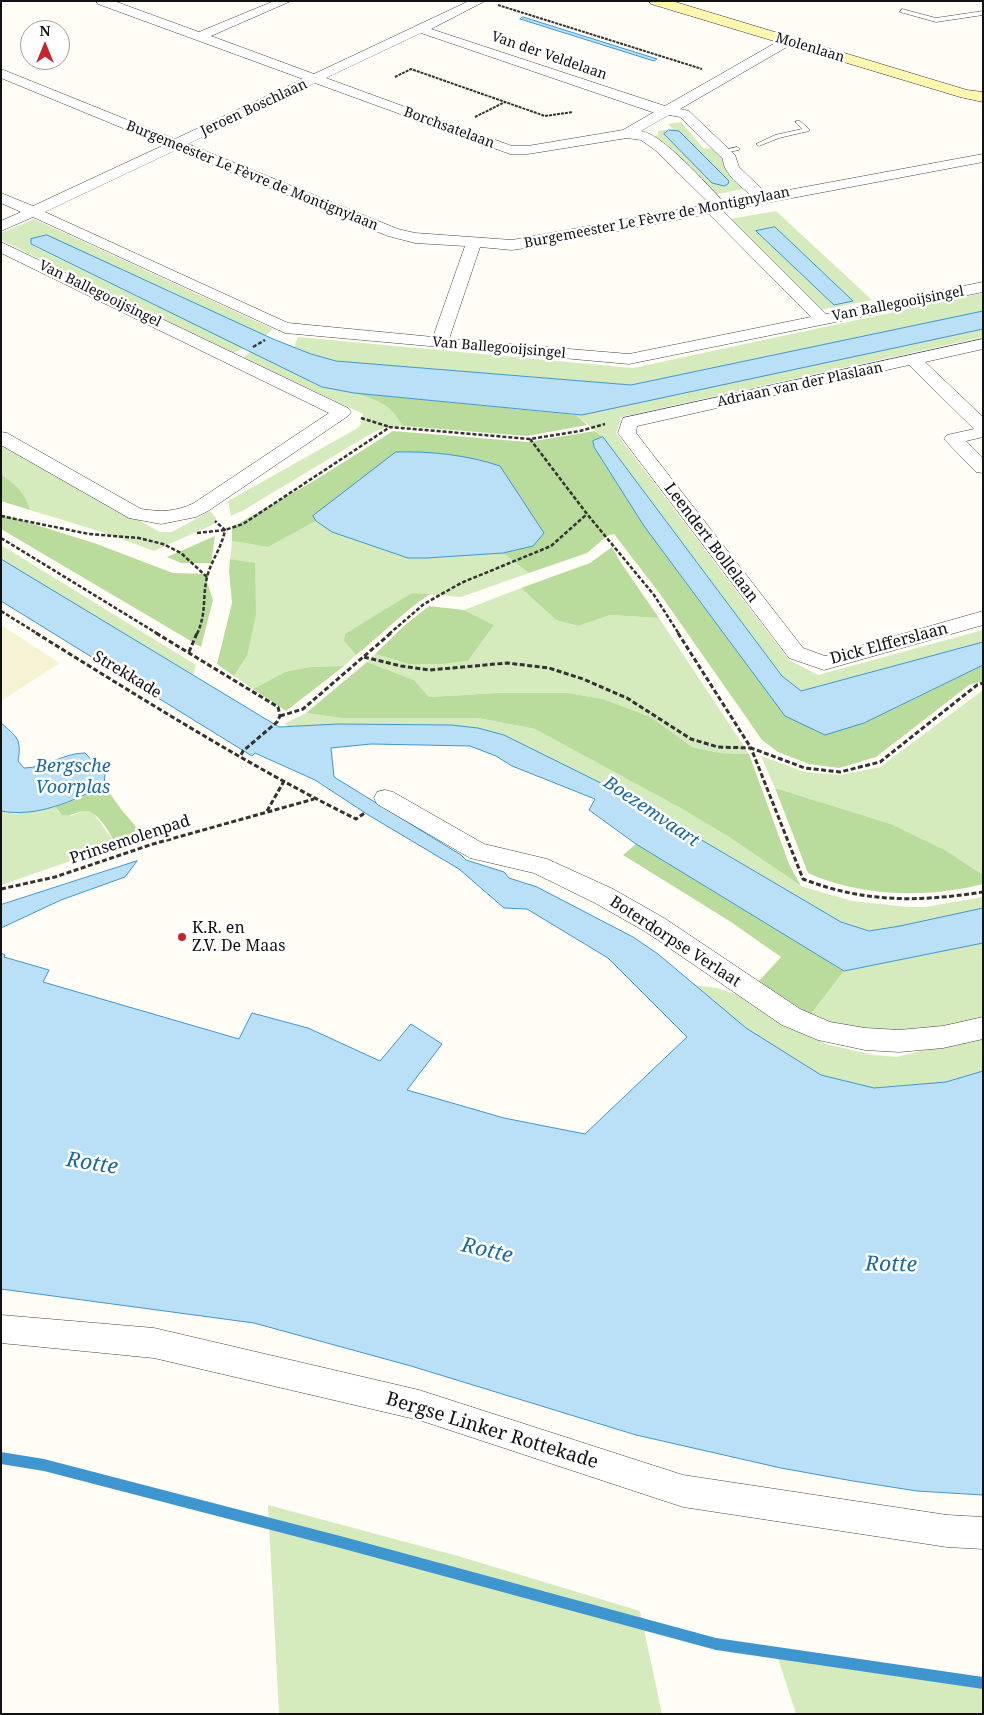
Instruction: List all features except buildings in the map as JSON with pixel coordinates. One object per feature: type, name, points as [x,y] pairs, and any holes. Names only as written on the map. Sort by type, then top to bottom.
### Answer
[{"type":"main road","name":"Molenlaan","points":[[656,1],[965,94],[983,97]]},
{"type":"main road","name":"Molenlaan","points":[[965,94],[983,103]]},
{"type":"street","name":"Borchsatelaan","points":[[102,1],[510,150],[528,150],[627,134],[788,41]]},
{"type":"street","points":[[199,37],[285,1]]},
{"type":"street","name":"Jeroen Boschlaan","points":[[1,227],[479,1]]},
{"type":"street","points":[[240,8],[255,13]]},
{"type":"street","name":"Van der Veldelaan","points":[[420,29],[657,109],[684,114],[730,150],[730,165],[733,170],[763,198]]},
{"type":"street","name":"Burgemeester Le Fèvre de Montignylaan","points":[[1,73],[393,233],[414,238],[512,245],[534,242],[983,158]]},
{"type":"street","points":[[627,134],[647,137],[822,319]]},
{"type":"street","name":"Van Ballegooijsingel","points":[[1,197],[285,328],[439,343],[629,359],[983,287]]},
{"type":"street","points":[[439,343],[474,242]]},
{"type":"street","name":"Van Ballegooijsingel","points":[[1,248],[342,412]]},
{"type":"street","name":"Adriaan van der Plaslaan","points":[[628,430],[629,422],[983,344]]},
{"type":"street","points":[[913,360],[983,427]]},
{"type":"street","points":[[1,437],[136,514],[161,518],[189,513],[201,507],[342,412]]},
{"type":"street","name":"Leendert Bollelaan","points":[[628,430],[796,653]]},
{"type":"street","points":[[983,432],[953,439],[983,468]]},
{"type":"street","name":"Dick Elfferslaan","points":[[796,653],[824,663],[983,618]]},
{"type":"street","name":"Boterdorpse Verlaat","points":[[385,798],[478,852],[539,865],[604,896],[655,925],[762,999],[791,1016],[827,1032],[865,1039],[899,1041],[943,1037],[979,1029]]},
{"type":"street","name":"Bergse Linker Rottekade","points":[[1,1329],[154,1343],[419,1405],[683,1491],[947,1531],[983,1533]]},
{"type":"lane","points":[[902,11],[936,20],[983,13]]},
{"type":"lane","points":[[759,144],[778,136],[807,130],[798,122]]},
{"type":"path","points":[[495,4],[726,77]]},
{"type":"path","points":[[396,77],[411,69],[545,116],[573,112]]},
{"type":"path","points":[[452,129],[505,102]]},
{"type":"path","points":[[250,348],[265,340]]},
{"type":"path","points":[[342,412],[390,427],[530,439],[580,431],[607,424],[628,430]]},
{"type":"path","points":[[196,533],[225,530],[243,524],[390,427]]},
{"type":"path","points":[[530,439],[587,514],[654,595],[751,748],[803,879],[824,888],[872,899],[932,900],[983,892]]},
{"type":"path","points":[[201,507],[225,530]]},
{"type":"path","points":[[280,716],[302,708],[424,604],[461,583],[551,546],[587,514]]},
{"type":"path","points":[[1,516],[89,534],[139,538],[163,544],[181,553],[207,577]]},
{"type":"path","points":[[189,652],[203,620],[207,577],[225,530]]},
{"type":"path","points":[[139,538],[149,537]]},
{"type":"path","points":[[1,538],[278,706],[280,716],[277,722],[243,751],[240,757]]},
{"type":"path","name":"Strekkade","points":[[1,611],[240,757],[315,799]]},
{"type":"path","points":[[364,657],[415,669],[437,670],[518,662],[548,668],[592,682],[636,704],[696,742],[724,748],[751,748],[805,768],[840,772],[880,762],[977,685],[983,683]]},
{"type":"path","points":[[266,812],[284,781]]},
{"type":"path","points":[[315,799],[356,819]]},
{"type":"path","name":"Prinsemolenpad","points":[[1,889],[55,877],[153,844],[315,799]]},
{"type":"shaded area","points":[[1,625],[60,663],[1,701]]},
{"type":"green space","points":[[681,122],[703,148],[717,149],[721,153],[725,167],[748,188],[713,195],[654,136],[658,135],[658,131],[673,129],[668,124]]},
{"type":"green space","points":[[776,211],[872,300],[821,310],[730,219]]},
{"type":"green space","points":[[34,219],[273,329],[265,336],[166,289],[31,239],[31,245],[244,348],[233,353],[1,240],[1,233]]},
{"type":"green space","points":[[983,293],[983,311],[631,385],[336,361],[294,347],[298,337],[633,368]]},
{"type":"green space","points":[[983,329],[983,337],[621,417],[616,433],[789,660],[818,675],[983,630],[983,642],[801,691],[782,676],[603,437],[576,415]]},
{"type":"green space","points":[[251,351],[322,387],[354,393],[379,401],[393,409],[403,426],[384,428],[372,433],[231,516],[228,501],[356,429],[361,424],[363,414],[243,358]]},
{"type":"green space","points":[[354,393],[576,415],[587,425],[527,436],[403,426],[388,407]]},
{"type":"green space","points":[[393,431],[528,442],[595,431],[603,437],[593,441],[594,447],[644,526],[785,716],[864,723],[983,665],[983,681],[969,685],[876,757],[839,768],[809,764],[778,752],[762,740],[660,594],[614,534],[607,536],[587,553],[529,573],[503,553],[533,546],[332,503],[313,516],[316,521],[268,547],[232,541],[232,527],[312,482]]},
{"type":"green space","points":[[1,444],[160,532],[172,532],[210,511],[216,518],[216,523],[154,551],[105,533],[30,510],[26,499],[19,489],[1,474]]},
{"type":"green space","points":[[1,474],[19,489],[26,499],[30,510],[1,501]]},
{"type":"green space","points":[[1,514],[94,543],[173,573],[209,574],[207,582],[213,600],[201,647],[1,529]]},
{"type":"green space","points":[[316,521],[332,532],[408,558],[503,553],[529,573],[461,597],[412,593],[344,641],[356,655],[344,666],[309,667],[285,672],[253,689],[234,676],[247,656],[255,564],[230,559],[232,541],[268,547]]},
{"type":"green space","points":[[215,536],[211,563],[181,563],[167,557]]},
{"type":"green space","points":[[1,545],[196,665],[193,675],[1,559]]},
{"type":"green space","points":[[612,547],[659,618],[610,615],[578,626],[556,620],[521,588],[590,563]]},
{"type":"green space","points":[[230,559],[255,563],[256,615],[247,656],[234,676],[217,664],[232,603],[229,571]]},
{"type":"green space","points":[[521,588],[556,620],[578,626],[610,615],[659,618],[749,754],[720,753],[692,747],[651,717],[603,699],[568,693],[498,693],[429,697],[414,680],[367,662],[375,654],[408,664],[443,664],[468,661],[494,625],[464,610]]},
{"type":"green space","points":[[412,593],[430,594],[356,655],[344,641],[345,634]]},
{"type":"green space","points":[[429,606],[464,610],[494,625],[468,661],[443,664],[408,664],[375,654],[404,626]]},
{"type":"green space","points":[[367,662],[414,680],[429,697],[498,693],[568,693],[603,699],[651,717],[692,747],[720,753],[749,754],[789,864],[801,886],[729,837],[684,810],[535,729],[478,718],[342,718],[306,713]]},
{"type":"green space","points":[[344,666],[286,711],[253,689],[285,672],[309,667]]},
{"type":"green space","points":[[983,690],[983,875],[945,850],[891,824],[775,788],[761,756],[805,772],[840,775],[880,767]]},
{"type":"green space","points":[[306,713],[343,718],[478,718],[535,729],[684,810],[729,837],[801,886],[852,901],[909,907],[925,907],[983,897],[983,908],[898,928],[859,929],[841,922],[625,795],[504,735],[478,728],[451,725],[338,724],[290,727],[284,724]]},
{"type":"green space","points":[[104,785],[143,835],[117,845],[104,824],[95,815],[85,811],[62,815],[55,807],[80,798]]},
{"type":"green space","points":[[775,788],[891,824],[945,850],[983,875],[983,884],[934,892],[879,892],[842,885],[808,873]]},
{"type":"green space","points":[[55,807],[58,812],[72,816],[84,810],[93,813],[117,845],[1,885],[1,811],[14,814]]},
{"type":"green space","points":[[636,844],[844,971],[810,1015],[758,982],[781,957],[731,922],[623,855]]},
{"type":"green space","points":[[983,943],[983,1021],[909,1033],[844,1028],[810,1015],[844,971]]},
{"type":"green space","points":[[694,985],[717,988],[738,995],[826,1044],[873,1055],[897,1057],[983,1035],[983,1071],[946,1082],[874,1088],[821,1075],[746,1029]]},
{"type":"green space","points":[[268,1505],[458,1556],[640,1611],[662,1714],[279,1714]]},
{"type":"green space","points":[[775,1649],[830,1660],[983,1683],[983,1714],[796,1714]]},
{"type":"water","points":[[523,17],[657,59],[654,61],[520,19]]},
{"type":"water","points":[[669,130],[679,131],[729,181],[728,184],[724,186],[712,183],[664,134]]},
{"type":"water","points":[[775,227],[853,301],[834,305],[756,231]]},
{"type":"water","points":[[47,235],[273,339],[311,354],[336,361],[631,385],[983,311],[983,329],[582,415],[354,393],[322,387],[31,244],[31,239]]},
{"type":"water","points":[[603,437],[782,676],[801,691],[983,642],[983,665],[864,723],[825,735],[785,716],[644,526],[594,447],[593,441]]},
{"type":"water","points":[[396,452],[449,454],[500,466],[544,533],[533,546],[503,553],[408,558],[332,532],[316,521],[313,516]]},
{"type":"water","points":[[1,559],[279,727],[338,724],[451,725],[478,728],[504,735],[625,795],[841,922],[869,931],[983,908],[983,943],[844,971],[636,844],[589,810],[595,799],[512,766],[496,756],[470,746],[371,744],[331,748],[334,777],[461,855],[466,860],[504,872],[509,878],[537,887],[633,937],[658,954],[746,1028],[821,1075],[874,1088],[946,1082],[983,1071],[983,1495],[917,1491],[853,1481],[781,1468],[636,1435],[411,1366],[254,1323],[1,1289],[1,953],[5,955],[4,957],[49,970],[43,982],[239,1039],[252,1013],[308,1028],[380,1061],[411,1024],[442,1044],[407,1090],[504,1118],[585,1134],[687,1037],[608,958],[527,909],[504,908],[459,869],[370,816],[315,780],[255,753],[252,756],[1,601]]},
{"type":"water","name":"Bergsche Voorplas","points":[[1,723],[17,739],[19,743],[18,761],[24,768],[40,766],[69,755],[85,753],[105,774],[104,785],[54,807],[28,812],[14,813],[1,811]]},
{"type":"water","points":[[137,861],[125,877],[61,900],[1,928],[1,905]]},
{"type":"waterway","points":[[1,1458],[44,1465],[344,1543],[716,1644],[983,1683]]},
{"type":"place","name":"K.R. en Z.V. De Maas","points":[[182,937]]},
{"type":"water label","name":"Boezemvaart","points":[[651,812]]},
{"type":"water label","name":"Rotte","points":[[92,1164]]},
{"type":"water label","name":"Rotte","points":[[487,1251]]},
{"type":"water label","name":"Rotte","points":[[891,1265]]}]
